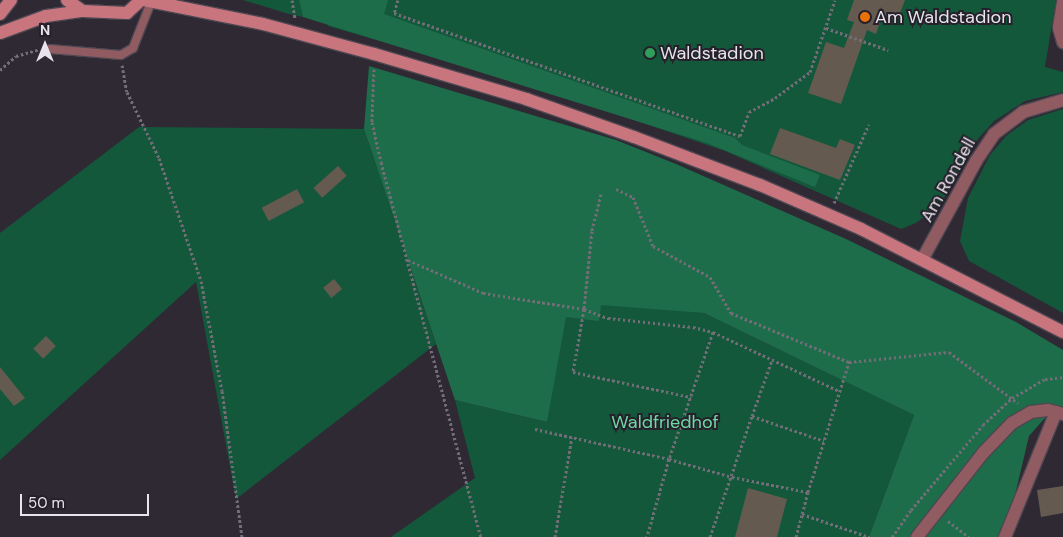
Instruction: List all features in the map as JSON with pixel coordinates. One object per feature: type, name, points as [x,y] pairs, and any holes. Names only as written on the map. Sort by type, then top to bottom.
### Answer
[{"type":"main road","points":[[0,14],[11,0]]},
{"type":"main road","points":[[67,0],[83,11]]},
{"type":"main road","points":[[0,33],[34,19],[83,11],[127,13],[145,0],[263,24],[374,54],[526,99],[700,161],[807,205],[923,258],[1063,332]]},
{"type":"street","points":[[1063,2],[1059,28],[1063,42]]},
{"type":"street","name":"Am Rondell","points":[[923,258],[976,161],[994,134],[1023,112],[1063,100]]},
{"type":"street","points":[[917,537],[999,436],[1019,417],[1031,412],[1060,413],[1005,537]]},
{"type":"lane","points":[[50,48],[121,54],[132,48],[145,0]]},
{"type":"path","points":[[292,0],[295,18]]},
{"type":"path","points":[[398,0],[394,13],[740,136],[749,112],[775,98],[810,72],[835,0]]},
{"type":"path","points":[[826,28],[888,50]]},
{"type":"path","points":[[0,70],[24,52],[50,48]]},
{"type":"path","points":[[121,54],[122,77],[159,158],[201,281],[222,391],[242,537]]},
{"type":"path","points":[[374,54],[372,122],[481,537]]},
{"type":"path","points":[[834,203],[869,124]]},
{"type":"path","points":[[616,189],[633,197],[653,246],[710,277],[731,314],[849,362],[949,352],[1031,412]]},
{"type":"path","points":[[600,194],[592,231],[584,309],[573,372],[691,397]]},
{"type":"path","points":[[407,259],[457,284],[483,293],[584,309],[608,318],[693,327],[713,332],[839,391]]},
{"type":"path","points":[[647,537],[670,459],[713,332]]},
{"type":"path","points":[[710,537],[772,360]]},
{"type":"path","points":[[796,537],[808,492],[849,362]]},
{"type":"path","points":[[752,416],[824,441]]},
{"type":"path","points":[[536,429],[670,459],[732,477],[808,492]]},
{"type":"path","points":[[555,537],[572,437]]},
{"type":"path","points":[[936,512],[969,537]]},
{"type":"path","points":[[802,514],[869,537]]},
{"type":"green space","points":[[243,0],[299,0],[303,17],[289,14]]},
{"type":"green space","points":[[299,0],[388,0],[384,14],[735,138],[742,145],[820,175],[815,187],[707,143],[303,17]]},
{"type":"green space","points":[[321,0],[1056,0],[1045,67],[1063,72],[1063,92],[1025,101],[994,121],[977,140],[941,203],[916,223],[901,229],[725,151],[520,81],[328,26]]},
{"type":"green space","points":[[369,66],[616,140],[676,164],[846,239],[1016,322],[1063,350],[1063,408],[1044,419],[1029,436],[1005,537],[869,537],[914,415],[704,313],[601,305],[599,321],[566,317],[547,422],[455,400],[364,129]]},
{"type":"green space","points":[[1063,109],[1063,313],[969,261],[960,241],[968,198],[990,155],[1006,136],[1028,120]]},
{"type":"green space","points":[[139,127],[364,129],[436,344],[236,499],[196,282],[0,460],[0,233]]},
{"type":"green space","name":"Waldfriedhof","points":[[565,298],[704,313],[914,415],[869,537],[391,537],[475,478],[455,400],[547,422]]},
{"type":"building","points":[[854,0],[905,0],[897,21],[882,16],[876,34],[867,30],[841,104],[808,93],[826,42],[844,48],[854,22],[847,20]]},
{"type":"building","points":[[780,128],[836,148],[840,139],[855,145],[840,180],[770,154]]},
{"type":"building","points":[[338,166],[347,176],[322,198],[313,188]]},
{"type":"building","points":[[297,189],[304,202],[269,221],[262,208]]},
{"type":"building","points":[[334,279],[342,289],[331,298],[323,288]]},
{"type":"building","points":[[46,336],[56,346],[43,359],[33,349]]},
{"type":"building","points":[[0,367],[25,398],[14,406],[0,389]]},
{"type":"building","points":[[1063,486],[1063,513],[1041,517],[1037,490]]},
{"type":"building","points":[[748,488],[787,499],[777,537],[735,537]]},
{"type":"place","name":"Am Waldstadion","points":[[865,17]]},
{"type":"place","name":"Waldstadion","points":[[650,53]]}]
